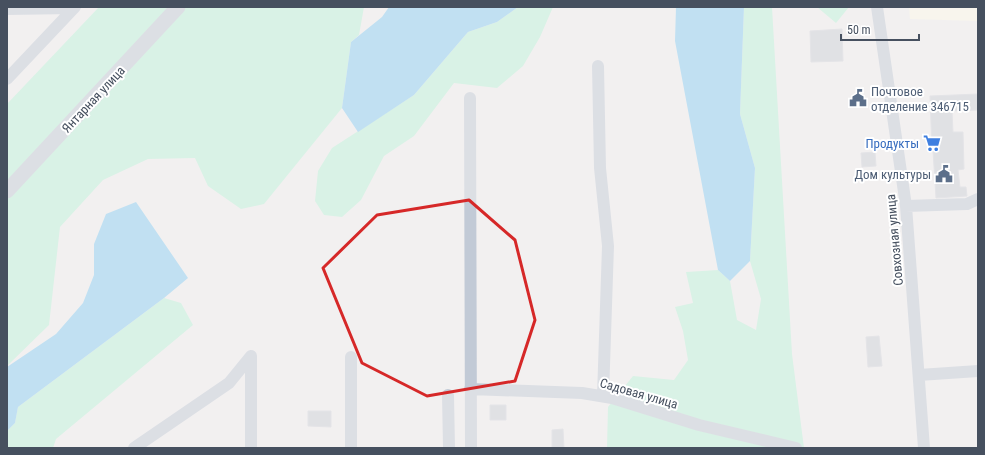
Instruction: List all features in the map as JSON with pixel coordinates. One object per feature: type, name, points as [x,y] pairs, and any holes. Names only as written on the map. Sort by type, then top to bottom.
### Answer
[{"type":"street","points":[[7,9],[74,7]]},
{"type":"street","points":[[7,80],[74,7]]},
{"type":"street","name":"Янтарная улица","points":[[7,191],[178,7]]},
{"type":"street","name":"Совхозная улица","points":[[877,7],[906,206],[924,448]]},
{"type":"street","points":[[598,66],[600,168],[608,246],[603,396]]},
{"type":"street","points":[[470,98],[470,448]]},
{"type":"street","points":[[906,206],[967,204],[978,199]]},
{"type":"street","points":[[134,448],[150,443],[229,383],[251,356],[250,448]]},
{"type":"street","points":[[351,357],[351,448]]},
{"type":"street","points":[[919,375],[978,371]]},
{"type":"street","name":"Садовая улица","points":[[470,389],[582,393],[603,396],[699,425],[796,448]]},
{"type":"street","points":[[448,395],[449,448]]},
{"type":"highlighted area","points":[[469,200],[515,240],[535,320],[515,381],[427,396],[362,363],[323,268],[377,215]]},
{"type":"shaded area","points":[[909,7],[978,7],[978,21],[910,19]]},
{"type":"green space","points":[[99,7],[364,7],[359,35],[351,42],[342,108],[264,204],[241,209],[208,186],[195,158],[148,159],[103,180],[60,227],[49,325],[7,366],[7,104]]},
{"type":"green space","points":[[518,7],[553,7],[540,37],[523,66],[497,88],[454,83],[414,136],[384,156],[361,200],[342,217],[324,215],[315,201],[318,171],[332,148],[414,95],[468,32],[497,22]]},
{"type":"green space","points":[[744,7],[772,7],[792,354],[804,448],[607,448],[608,407],[633,376],[674,380],[688,360],[683,331],[675,307],[693,303],[686,272],[718,270],[730,281],[737,320],[756,330],[761,299],[750,261],[755,168],[740,114]]},
{"type":"green space","points":[[817,7],[849,7],[836,23]]},
{"type":"green space","points":[[164,298],[181,303],[193,325],[56,439],[53,448],[7,448],[7,431],[15,423],[18,407]]},
{"type":"water","points":[[389,7],[518,7],[497,22],[468,32],[414,95],[358,132],[342,108],[351,42],[382,17]]},
{"type":"water","points":[[676,7],[744,7],[740,114],[755,168],[750,261],[730,281],[718,270],[675,41]]},
{"type":"water","points":[[136,202],[188,278],[164,298],[18,407],[15,423],[7,431],[7,367],[56,334],[83,303],[94,275],[94,244],[106,214]]},
{"type":"building","points":[[842,29],[843,61],[811,62],[810,31]]},
{"type":"building","points":[[978,94],[978,110],[952,111],[953,132],[963,132],[964,169],[958,170],[960,187],[966,187],[967,196],[936,198],[932,151],[930,96]]},
{"type":"building","points":[[875,152],[876,166],[862,167],[861,153]]},
{"type":"building","points":[[879,336],[882,366],[868,367],[866,337]]},
{"type":"building","points":[[490,405],[506,405],[506,420],[490,420]]},
{"type":"building","points":[[308,411],[331,411],[331,427],[308,426]]},
{"type":"building","points":[[563,429],[564,448],[552,448],[552,430]]},
{"type":"place","name":"Почтовое отделение 346715","points":[[858,98]]},
{"type":"place","name":"Продукты","points":[[932,143]]},
{"type":"place","name":"Дом культуры","points":[[944,174]]}]
